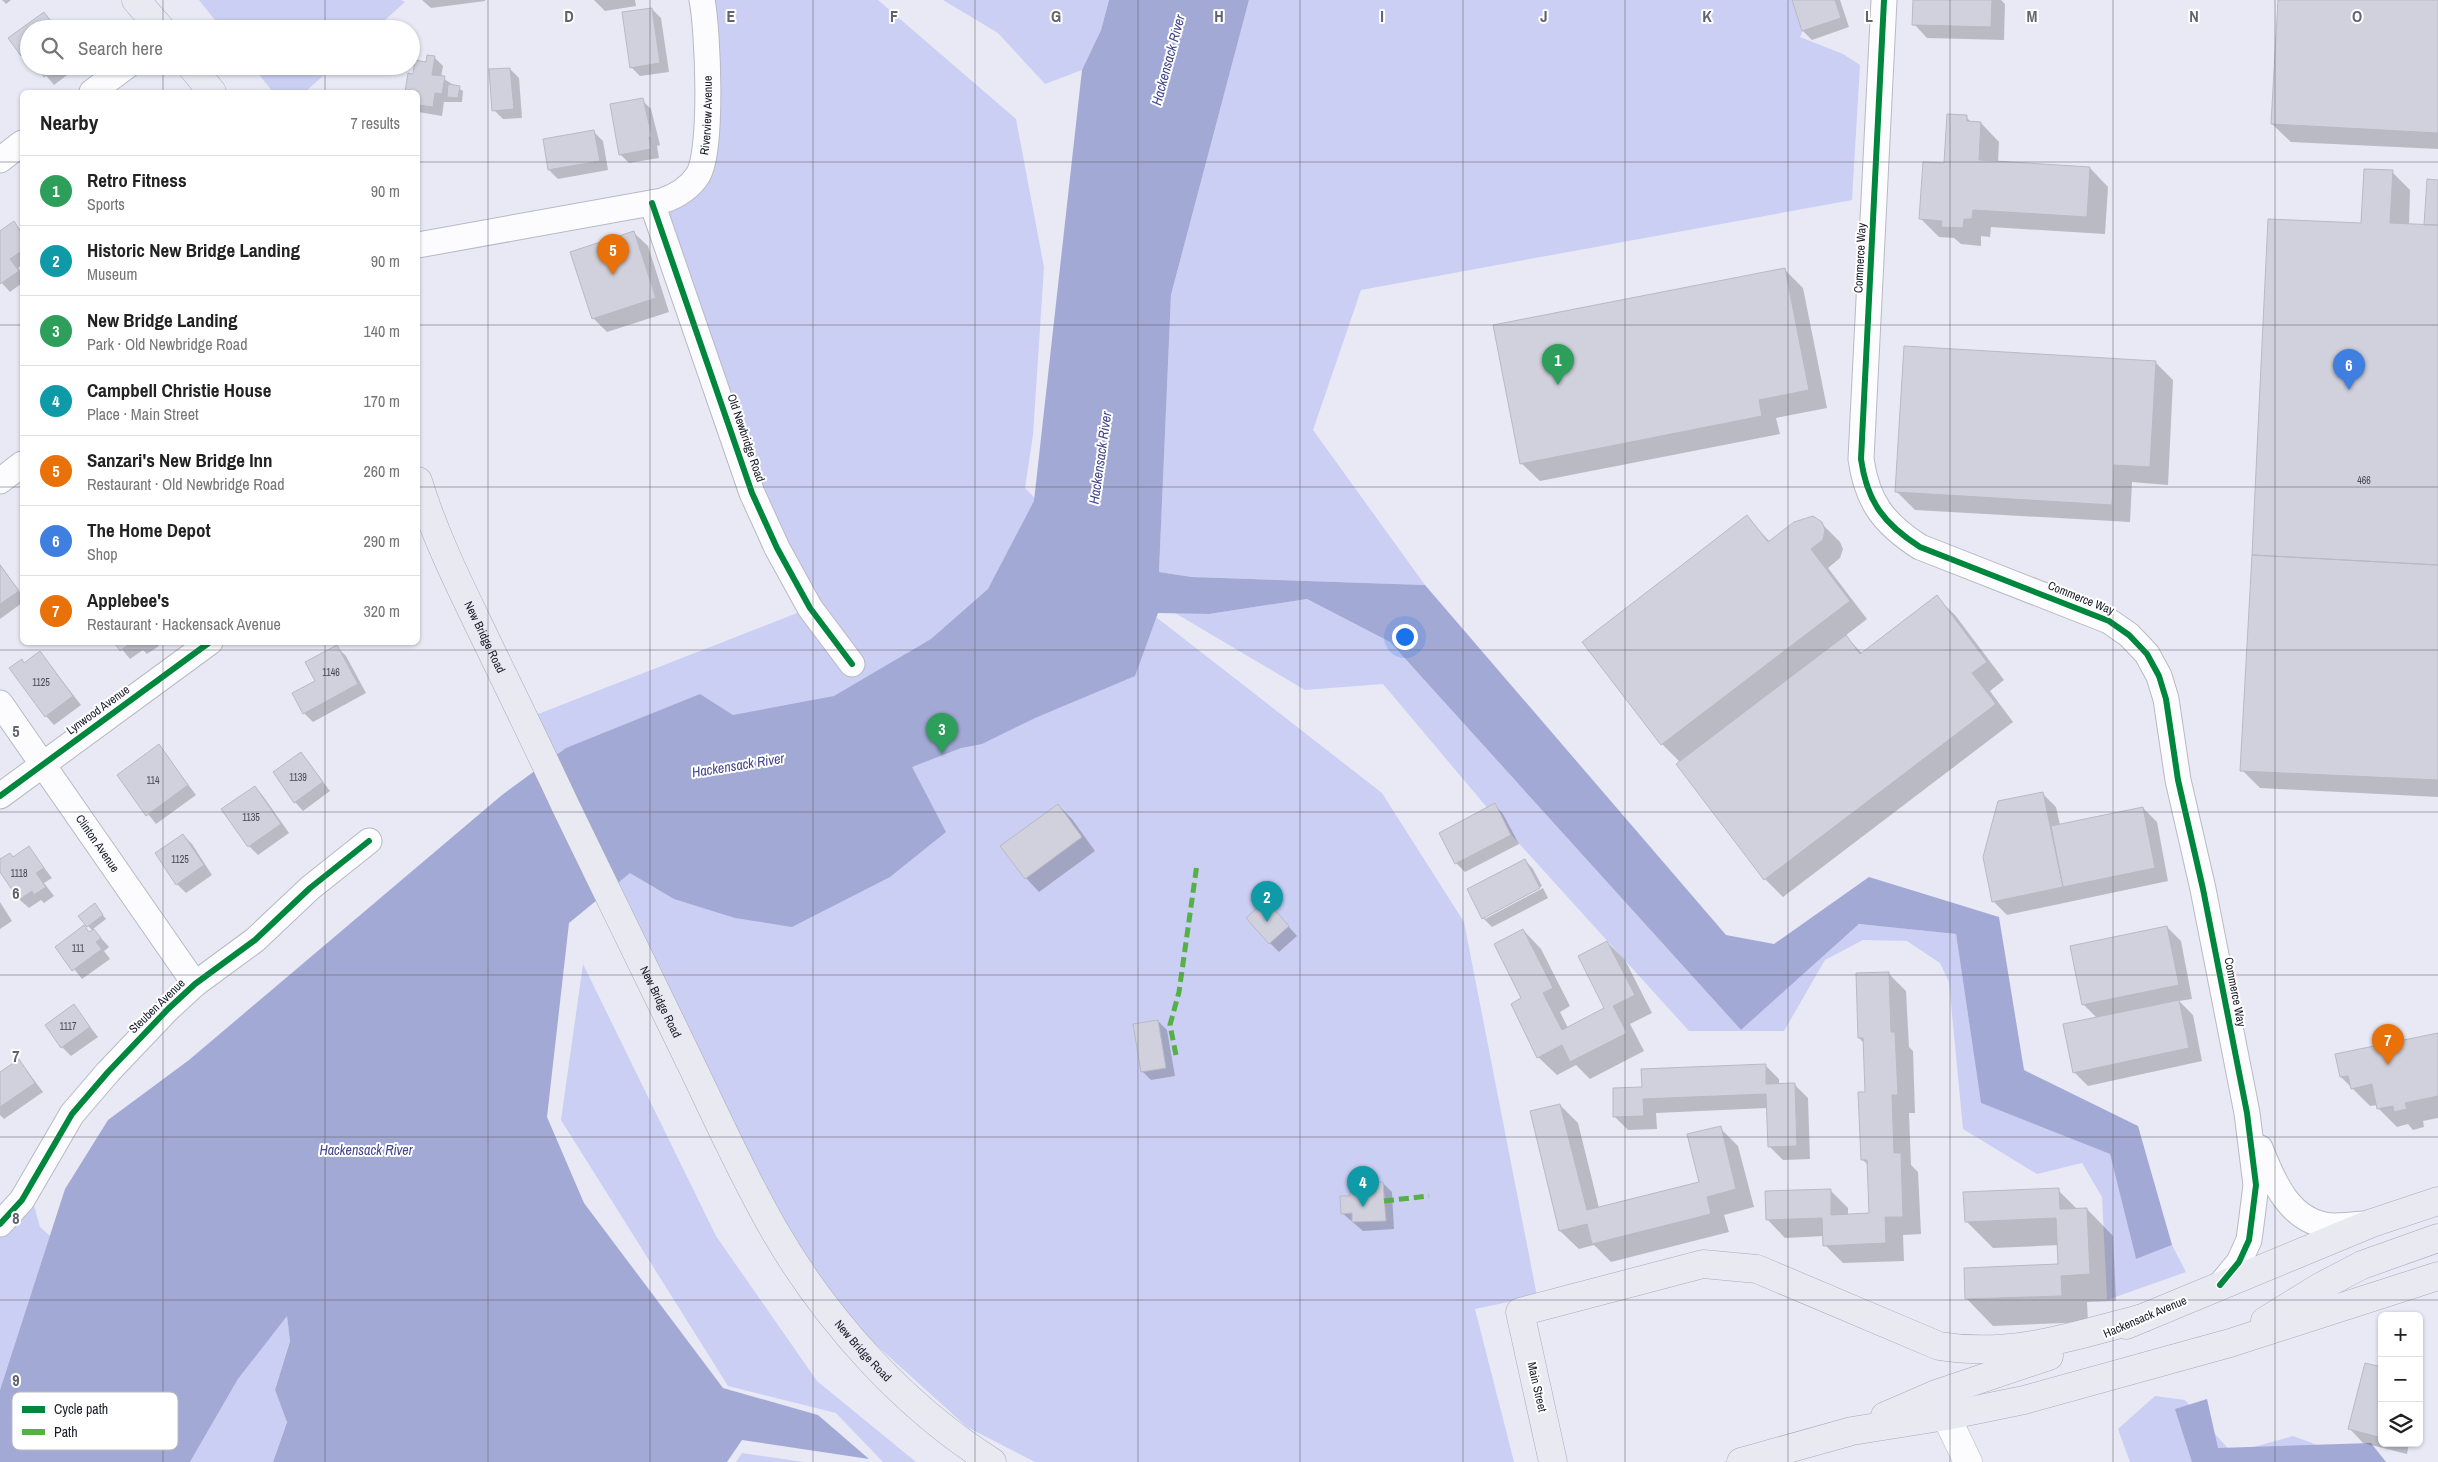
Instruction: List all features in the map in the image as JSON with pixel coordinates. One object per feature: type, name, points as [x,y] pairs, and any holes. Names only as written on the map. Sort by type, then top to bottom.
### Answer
[{"type":"main road","points":[[136,0],[153,20]]},
{"type":"main road","points":[[198,75],[210,90]]},
{"type":"main road","name":"New Bridge Road","points":[[420,493],[456,579],[742,1170],[773,1229],[811,1287],[855,1345],[895,1385],[939,1422],[992,1462]]},
{"type":"main road","name":"Hackensack Avenue","points":[[1852,1431],[1936,1394],[2075,1347],[2220,1285],[2372,1224],[2438,1201]]},
{"type":"main road","points":[[2230,1343],[2320,1287],[2362,1265],[2438,1238]]},
{"type":"main road","name":"Main Street","points":[[1553,1462],[1520,1312],[1703,1264],[1757,1269],[1940,1346],[1969,1351],[2000,1350],[2034,1345],[2143,1318]]},
{"type":"main road","name":"Hackensack Avenue","points":[[1741,1462],[1852,1431],[1946,1416],[2024,1400],[2230,1343],[2438,1276]]},
{"type":"street","name":"Riverview Avenue","points":[[652,203],[680,195],[699,174],[705,152],[708,82],[702,0]]},
{"type":"street","name":"Commerce Way","points":[[1884,0],[1862,458],[1864,478],[1871,498],[1882,516],[1899,534],[1920,547],[2109,621],[2129,635],[2147,654],[2159,676],[2166,699],[2178,780],[2203,890],[2247,1113],[2256,1185],[2249,1240],[2239,1262],[2220,1285]]},
{"type":"street","points":[[95,90],[115,75]]},
{"type":"street","points":[[0,160],[20,145]]},
{"type":"street","points":[[420,245],[652,203]]},
{"type":"street","name":"Old Newbridge Road","points":[[652,203],[756,500],[777,548],[810,608],[852,664]]},
{"type":"street","points":[[0,480],[20,465]]},
{"type":"street","name":"Lynwood Avenue","points":[[0,796],[206,645]]},
{"type":"street","name":"Clinton Avenue","points":[[0,703],[195,984]]},
{"type":"street","name":"Steuben Avenue","points":[[0,1224],[22,1200],[72,1114],[121,1058],[168,1009],[195,984],[255,940],[310,888],[369,841]]},
{"type":"street","name":"Commerce Way","points":[[2247,1113],[2272,1178],[2291,1208],[2312,1221],[2331,1226],[2372,1224]]},
{"type":"street","points":[[1946,1416],[1968,1462]]},
{"type":"shaded area","points":[[199,0],[401,0],[405,2],[385,20],[215,20]]},
{"type":"shaded area","points":[[702,0],[878,0],[1016,119],[1044,267],[1033,435],[1025,488],[1138,603],[1382,793],[1464,922],[1537,1296],[1475,1309],[1514,1462],[1035,1462],[967,1427],[863,1333],[779,1222],[533,716],[810,608],[652,203],[699,174]]},
{"type":"shaded area","points":[[943,0],[1109,0],[1101,30],[1082,70],[1045,84],[998,33]]},
{"type":"shaded area","points":[[1249,0],[1816,0],[1800,37],[1843,54],[1860,65],[1852,200],[1361,290],[1313,430],[1425,585],[1192,577],[1159,572],[1171,295]]},
{"type":"shaded area","points":[[259,75],[324,75],[307,90],[271,90]]},
{"type":"shaded area","points":[[1307,599],[1390,642],[1741,1030],[1859,924],[1956,934],[1981,1103],[2110,1154],[2136,1259],[2172,1245],[2186,1272],[2107,1300],[2102,1197],[2082,1163],[2037,1174],[1963,1129],[1949,982],[1940,963],[1907,941],[1863,940],[1825,960],[1784,1031],[1689,1031],[1495,817],[1383,684],[1305,690],[1175,613],[1209,614]]},
{"type":"shaded area","points":[[583,964],[716,1236],[817,1381],[916,1462],[883,1462],[836,1413],[728,1386],[561,1120]]},
{"type":"shaded area","points":[[33,1202],[40,1227],[50,1236],[0,1390],[0,1234]]},
{"type":"shaded area","points":[[287,1315],[290,1340],[275,1390],[287,1421],[273,1462],[190,1462],[238,1379]]},
{"type":"shaded area","points":[[2155,1396],[2185,1400],[2232,1453],[2293,1436],[2363,1462],[2130,1462],[2118,1429]]},
{"type":"shaded area","points":[[742,1453],[804,1462],[736,1462]]},
{"type":"water","name":"Hackensack River","points":[[1109,0],[1249,0],[1171,295],[1159,572],[1192,577],[1425,585],[1726,935],[1774,944],[1869,877],[1999,917],[2024,1070],[2138,1126],[2172,1245],[2136,1259],[2110,1154],[1981,1103],[1956,934],[1859,924],[1741,1030],[1390,642],[1307,599],[1209,614],[1158,613],[1135,676],[1035,718],[982,744],[961,748],[912,767],[946,832],[890,877],[792,927],[735,918],[674,899],[630,873],[569,923],[547,1117],[584,1203],[723,1388],[818,1415],[869,1459],[742,1440],[727,1462],[273,1462],[287,1422],[275,1390],[290,1341],[287,1316],[238,1379],[190,1462],[0,1462],[0,1390],[65,1189],[108,1120],[189,1060],[502,795],[566,748],[700,694],[733,715],[834,696],[931,639],[988,589],[1034,501],[1082,70],[1101,30]]},
{"type":"water","points":[[2207,1399],[2218,1448],[2371,1443],[2386,1462],[2192,1462],[2175,1409]]},
{"type":"building","points":[[1792,0],[1835,0],[1841,18],[1802,31]]},
{"type":"building","points":[[1913,0],[1992,0],[1991,27],[1912,25]]},
{"type":"building","points":[[2278,0],[2438,0],[2438,133],[2271,124]]},
{"type":"building","points":[[652,8],[660,63],[630,68],[622,12]]},
{"type":"building","points":[[44,12],[50,20],[33,20]]},
{"type":"building","points":[[20,29],[20,55],[8,38]]},
{"type":"building","points":[[427,55],[435,56],[432,75],[445,76],[442,94],[435,93],[433,107],[420,105],[420,90],[405,90],[408,75],[420,75],[420,61],[426,62]]},
{"type":"building","points":[[510,68],[514,109],[492,111],[489,69]]},
{"type":"building","points":[[448,84],[460,86],[458,98],[447,97]]},
{"type":"building","points":[[643,98],[652,137],[649,137],[651,149],[619,155],[610,104]]},
{"type":"building","points":[[1947,114],[1967,115],[1967,121],[1981,122],[1979,160],[2090,167],[2087,217],[1973,210],[1972,219],[1964,219],[1963,228],[1941,227],[1942,221],[1919,219],[1923,162],[1944,163]]},
{"type":"building","points":[[594,130],[600,161],[548,170],[543,139]]},
{"type":"building","points":[[2364,169],[2393,170],[2390,223],[2438,225],[2438,565],[2252,555],[2268,219],[2361,223]]},
{"type":"building","points":[[2427,179],[2438,180],[2438,225],[2424,225]]},
{"type":"building","points":[[14,221],[20,231],[20,252],[10,259],[19,271],[0,284],[0,231]]},
{"type":"building","points":[[634,231],[656,298],[592,319],[570,252]]},
{"type":"building","points":[[1785,268],[1809,390],[1759,400],[1762,416],[1520,464],[1493,325]]},
{"type":"building","points":[[1904,346],[2156,361],[2150,467],[2114,465],[2112,505],[1895,492]]},
{"type":"building","points":[[1747,515],[1768,542],[1794,522],[1813,516],[1822,522],[1825,530],[1823,540],[1811,549],[1850,601],[1661,745],[1582,642]]},
{"type":"building","points":[[2252,555],[2438,565],[2438,780],[2240,771]]},
{"type":"building","points":[[0,565],[19,591],[0,604]]},
{"type":"building","points":[[1937,595],[1987,662],[1972,673],[1996,704],[1764,880],[1676,764],[1846,635],[1860,654]]},
{"type":"building","points":[[116,645],[128,645],[120,651]]},
{"type":"building","points":[[337,645],[358,684],[303,714],[292,693],[315,681],[305,662]]},
{"type":"building","points":[[40,651],[73,696],[45,717],[9,668],[22,659],[24,663]]},
{"type":"building","points":[[159,744],[188,785],[146,816],[117,775]]},
{"type":"building","points":[[301,752],[323,782],[294,803],[273,772]]},
{"type":"building","points":[[255,786],[281,824],[248,847],[221,809]]},
{"type":"building","points":[[2043,792],[2063,887],[1992,902],[1983,857],[1998,801]]},
{"type":"building","points":[[1495,803],[1511,835],[1455,864],[1439,833]]},
{"type":"building","points":[[1058,804],[1082,837],[1025,879],[1000,846]]},
{"type":"building","points":[[2143,807],[2155,868],[2063,887],[2051,826]]},
{"type":"building","points":[[183,834],[204,865],[176,885],[155,853]]},
{"type":"building","points":[[29,846],[44,868],[36,873],[46,887],[34,895],[32,891],[19,900],[0,872],[0,859],[10,853],[13,857]]},
{"type":"building","points":[[1525,859],[1540,888],[1482,919],[1467,889]]},
{"type":"building","points":[[1266,900],[1289,926],[1269,944],[1246,918]]},
{"type":"building","points":[[95,903],[103,915],[87,927],[78,916]]},
{"type":"building","points":[[84,925],[89,932],[94,929],[101,938],[96,942],[102,949],[72,971],[55,947]]},
{"type":"building","points":[[2167,926],[2179,985],[2082,1005],[2070,946]]},
{"type":"building","points":[[1523,929],[1553,988],[1543,993],[1562,1030],[1604,1008],[1578,956],[1607,941],[1635,995],[1613,1006],[1627,1033],[1570,1062],[1562,1045],[1537,1058],[1511,1004],[1521,998],[1494,944]]},
{"type":"building","points":[[1889,972],[1891,1032],[1895,1032],[1898,1095],[1892,1095],[1894,1153],[1901,1153],[1903,1217],[1885,1217],[1886,1243],[1823,1246],[1822,1218],[1766,1220],[1765,1191],[1831,1189],[1831,1215],[1869,1213],[1867,1160],[1861,1160],[1858,1092],[1865,1092],[1863,1038],[1858,1038],[1856,973]]},
{"type":"building","points":[[2179,1000],[2189,1048],[2073,1073],[2063,1024]]},
{"type":"building","points":[[74,1004],[90,1027],[61,1048],[45,1025]]},
{"type":"building","points":[[1158,1020],[1166,1068],[1141,1072],[1133,1024]]},
{"type":"building","points":[[2438,1033],[2438,1096],[2405,1103],[2407,1109],[2394,1112],[2393,1106],[2377,1109],[2372,1084],[2351,1089],[2348,1076],[2340,1077],[2335,1054]]},
{"type":"building","points":[[19,1059],[35,1083],[0,1107],[0,1072]]},
{"type":"building","points":[[1766,1064],[1766,1084],[1795,1083],[1797,1146],[1768,1147],[1766,1094],[1643,1099],[1644,1116],[1613,1117],[1613,1088],[1642,1087],[1641,1069]]},
{"type":"building","points":[[1560,1104],[1587,1210],[1699,1182],[1687,1134],[1721,1126],[1736,1189],[1707,1197],[1711,1214],[1592,1244],[1587,1224],[1559,1231],[1530,1111]]},
{"type":"building","points":[[1383,1182],[1386,1221],[1352,1222],[1352,1213],[1341,1214],[1340,1196],[1350,1196],[1350,1184]]},
{"type":"building","points":[[2059,1188],[2060,1209],[2087,1208],[2090,1274],[2061,1276],[2062,1296],[1965,1299],[1964,1268],[2058,1264],[2056,1218],[1965,1222],[1963,1192]]},
{"type":"building","points":[[2365,1363],[2378,1366],[2378,1437],[2348,1429]]},
{"type":"marked path","points":[[1176,1055],[1170,1025],[1179,992],[1197,864]]},
{"type":"marked path","points":[[1384,1201],[1429,1196]]},
{"type":"cycle path","points":[[1884,0],[1861,459],[1864,474],[1868,488],[1879,511],[1896,530],[1920,547],[2109,621],[2129,635],[2147,654],[2159,676],[2166,699],[2178,780],[2203,889],[2247,1113],[2256,1185],[2249,1240],[2239,1262],[2220,1285]]},
{"type":"cycle path","points":[[652,203],[752,493],[777,548],[810,608],[852,664]]},
{"type":"cycle path","points":[[0,796],[206,645]]},
{"type":"cycle path","points":[[0,1224],[22,1200],[72,1114],[108,1072],[168,1009],[195,984],[255,940],[310,888],[369,841]]},
{"type":"place","name":"Sanzari's New Bridge Inn","points":[[613,275]]},
{"type":"place","name":"Retro Fitness","points":[[1558,385]]},
{"type":"place","name":"The Home Depot","points":[[2349,390]]},
{"type":"place","name":"New Bridge Landing","points":[[942,754]]},
{"type":"place","name":"Historic New Bridge Landing","points":[[1267,922]]},
{"type":"place","name":"Applebee's","points":[[2388,1065]]},
{"type":"place","name":"Campbell Christie House","points":[[1363,1207]]}]
